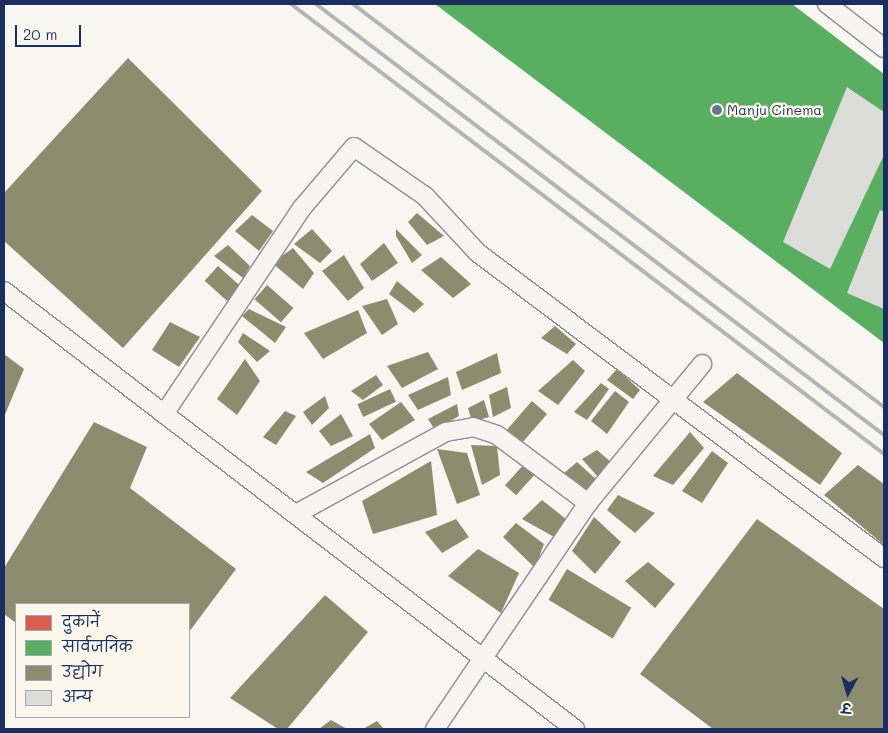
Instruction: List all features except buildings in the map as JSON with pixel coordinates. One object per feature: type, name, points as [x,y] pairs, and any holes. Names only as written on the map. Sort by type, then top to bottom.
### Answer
[{"type":"street","points":[[827,4],[884,48]]},
{"type":"street","points":[[164,414],[302,208],[354,147],[425,196],[478,252],[884,558]]},
{"type":"street","points":[[4,291],[575,729]]},
{"type":"street","points":[[435,729],[480,657],[588,503],[676,401],[702,364]]},
{"type":"street","points":[[296,514],[446,432],[474,427],[497,435],[588,503]]},
{"type":"railway","points":[[291,4],[884,454]]},
{"type":"railway","points":[[316,4],[884,435]]},
{"type":"railway","points":[[353,4],[884,407]]},
{"type":"place","name":"Manju Cinema","points":[[717,110]]}]
